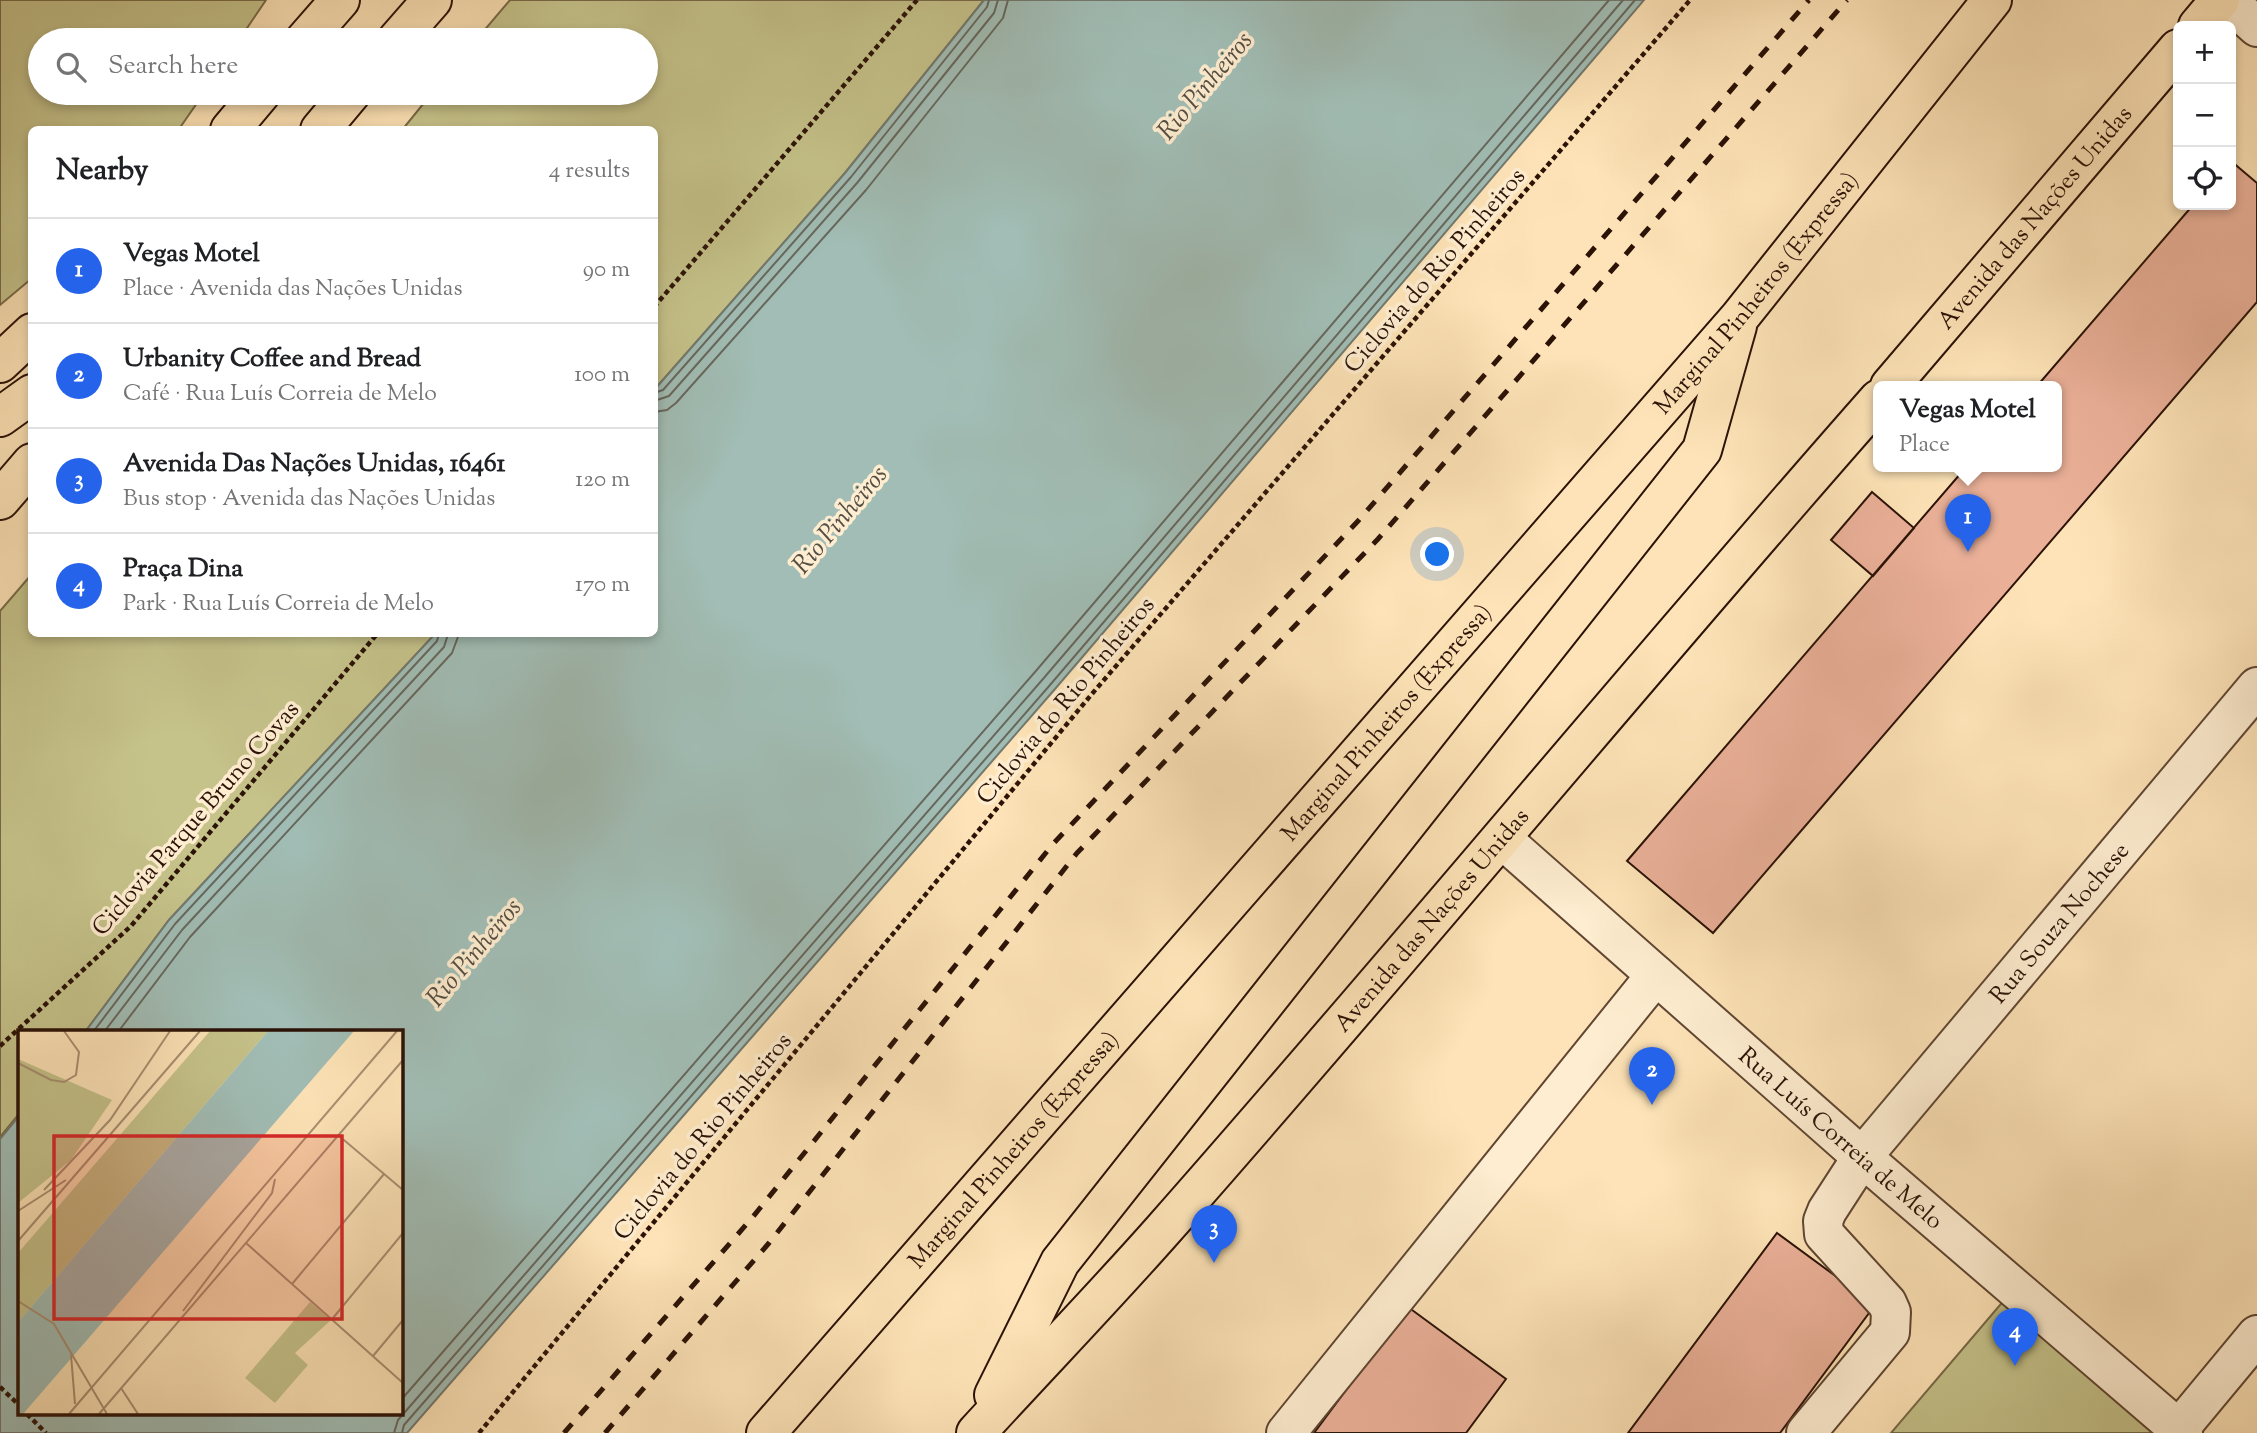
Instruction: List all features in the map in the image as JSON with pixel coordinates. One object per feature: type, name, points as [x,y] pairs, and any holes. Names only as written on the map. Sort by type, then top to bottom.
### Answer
[{"type":"main road","points":[[316,28],[340,0]]},
{"type":"main road","points":[[408,28],[432,0]]},
{"type":"main road","name":"Marginal Pinheiros (Expressa)","points":[[766,1433],[1739,318],[1992,0]]},
{"type":"main road","points":[[2202,21],[2220,0]]},
{"type":"main road","name":"Avenida das Nações Unidas","points":[[1894,381],[2173,55]]},
{"type":"main road","points":[[233,126],[251,105]]},
{"type":"main road","points":[[323,126],[341,105]]},
{"type":"main road","points":[[975,1433],[1060,1262],[1702,450],[1739,318]]},
{"type":"main road","points":[[0,363],[28,337]]},
{"type":"main road","points":[[0,417],[28,397]]},
{"type":"main road","name":"Avenida das Nações Unidas","points":[[975,1433],[1160,1234],[1502,839],[1702,599],[1873,406]]},
{"type":"main road","points":[[0,500],[28,468]]},
{"type":"street","points":[[2227,0],[2257,27]]},
{"type":"street","name":"Rua Souza Nochese","points":[[1806,1433],[1890,1332],[1893,1324],[1887,1303],[1824,1234],[1827,1212],[1862,1157],[2257,687]]},
{"type":"street","name":"Rua Luís Correia de Melo","points":[[1502,839],[1862,1157],[2181,1431]]},
{"type":"street","points":[[1286,1433],[1656,975]]},
{"type":"street","points":[[2181,1431],[2257,1335]]},
{"type":"path","points":[[658,302],[916,0]]},
{"type":"path","name":"Ciclovia do Rio Pinheiros","points":[[479,1433],[1091,695],[1690,0]]},
{"type":"path","name":"Ciclovia Parque Bruno Covas","points":[[0,1046],[131,926],[374,637]]},
{"type":"path","points":[[0,1387],[18,1404]]},
{"type":"path","points":[[29,1416],[46,1433]]},
{"type":"shaded area","points":[[0,0],[266,0],[247,28],[28,28],[28,105],[196,105],[181,126],[28,126],[28,282],[0,305]]},
{"type":"shaded area","points":[[510,0],[984,0],[845,173],[658,386],[658,126],[405,126],[422,105],[658,105],[658,28],[486,28]]},
{"type":"shaded area","points":[[28,578],[28,637],[432,637],[169,920],[86,1030],[18,1030],[18,1115],[0,1137],[0,611]]},
{"type":"shaded area","points":[[2006,1298],[2158,1433],[1891,1433]]},
{"type":"water","name":"Rio Pinheiros","points":[[984,0],[1644,0],[1055,689],[407,1433],[0,1433],[0,1139],[18,1117],[18,1416],[402,1416],[402,1030],[86,1030],[169,920],[432,637],[658,637],[658,386],[845,173]]},
{"type":"building","points":[[2236,165],[2257,183],[2257,302],[1713,933],[1627,861],[1962,472],[2062,472],[2062,381],[2041,381],[2189,210],[2236,210]]},
{"type":"building","points":[[1872,492],[1914,528],[1873,576],[1831,540]]},
{"type":"building","points":[[1777,1233],[1875,1305],[1780,1433],[1628,1433]]},
{"type":"building","points":[[1408,1307],[1506,1379],[1466,1433],[1314,1433]]},
{"type":"railway","points":[[564,1433],[752,1218],[1053,844],[1358,521],[1809,0]]},
{"type":"railway","points":[[605,1433],[769,1243],[1077,853],[1378,539],[1847,0]]},
{"type":"place","name":"Vegas Motel","points":[[1968,552]]},
{"type":"place","name":"Urbanity Coffee and Bread","points":[[1652,1105]]},
{"type":"place","name":"Avenida Das Nações Unidas, 16461","points":[[1214,1263]]},
{"type":"place","name":"Praça Dina","points":[[2015,1366]]}]
